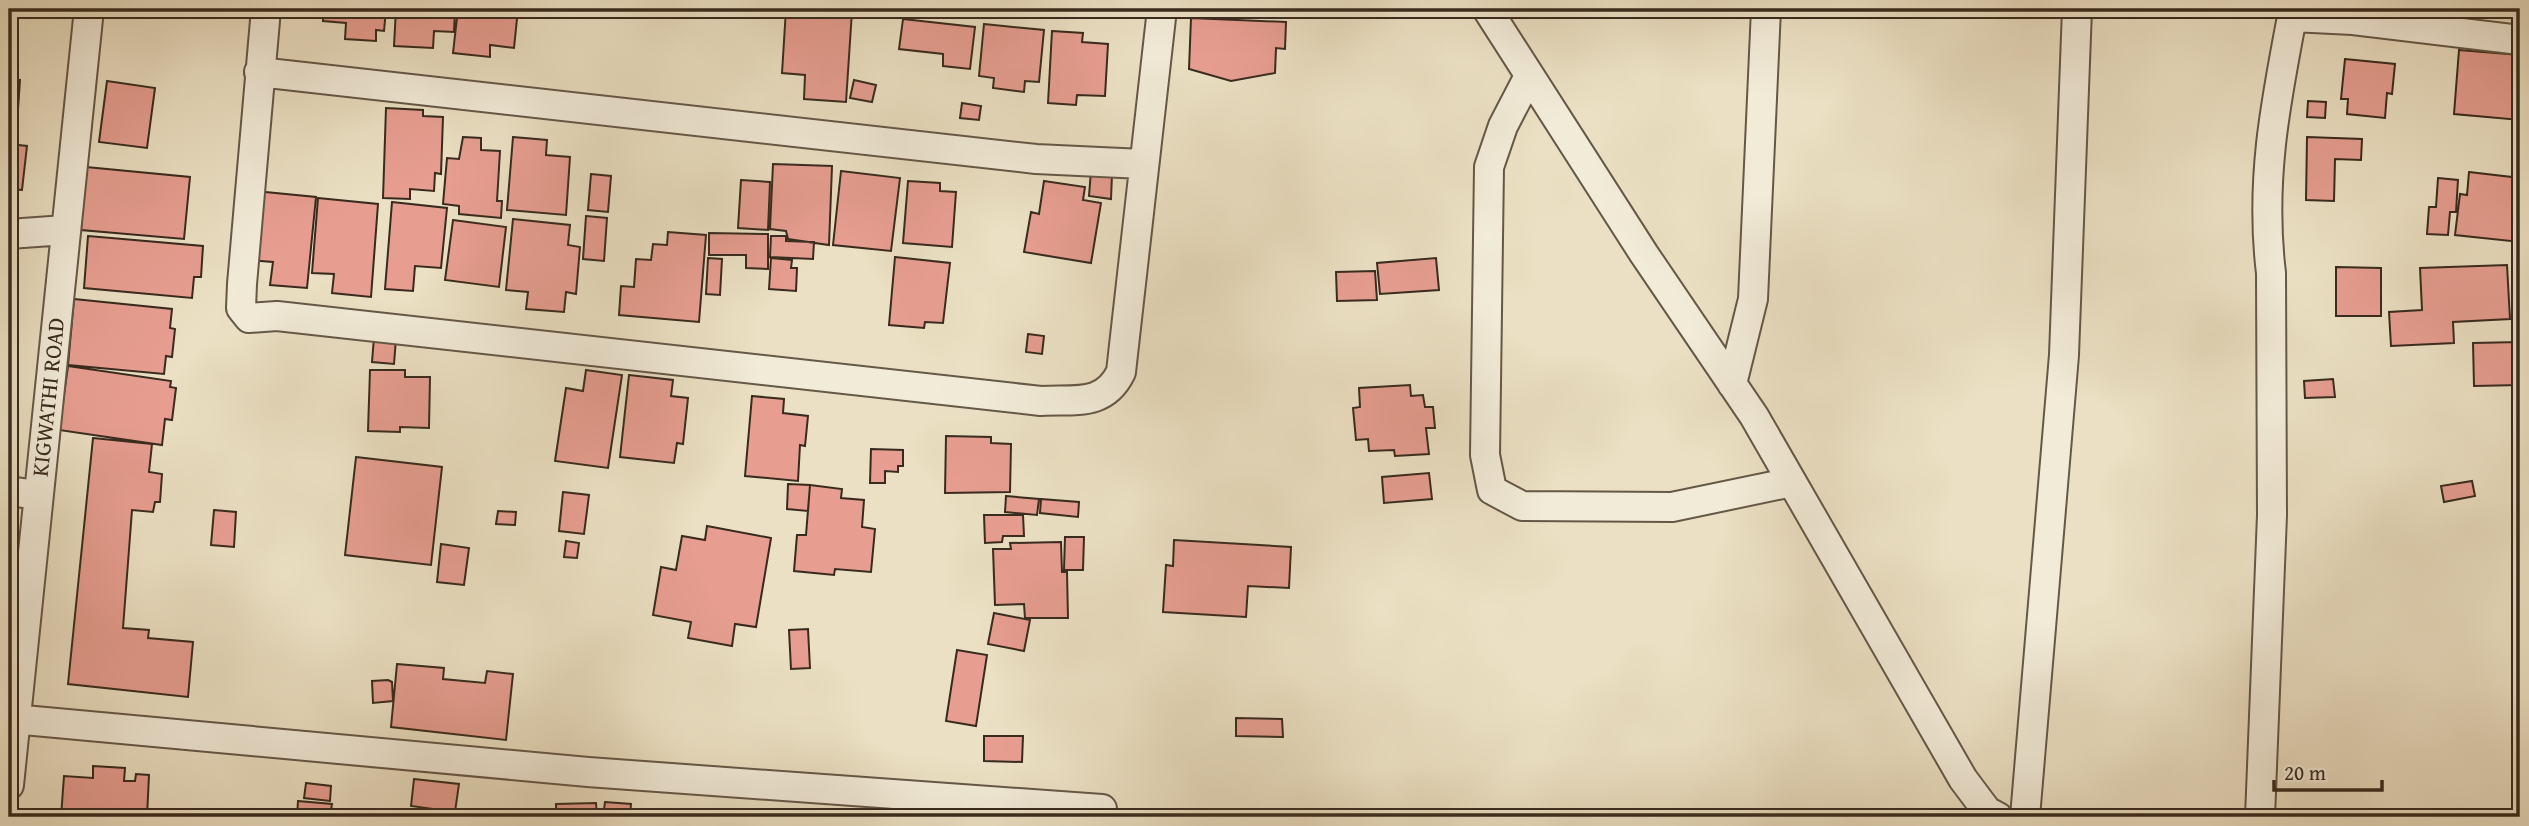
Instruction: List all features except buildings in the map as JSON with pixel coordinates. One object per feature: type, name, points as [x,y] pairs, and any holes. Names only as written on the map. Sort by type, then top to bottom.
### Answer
[{"type":"street","name":"KIGWATHI ROAD","points":[[9,770],[89,9]]},
{"type":"street","points":[[266,9],[241,308],[250,318],[277,316],[517,345],[720,363],[917,390],[1041,401],[1089,399],[1104,395],[1113,388],[1121,372],[1163,9]]},
{"type":"street","points":[[1487,9],[1732,384],[1792,482],[1964,779],[1987,811],[1998,817]]},
{"type":"street","points":[[1732,384],[1753,299],[1766,9]]},
{"type":"street","points":[[2025,817],[2064,355],[2077,9]]},
{"type":"street","points":[[2260,817],[2272,516],[2271,273],[2266,234],[2271,122],[2294,13],[2520,40]]},
{"type":"street","points":[[259,72],[1022,157],[1143,164]]},
{"type":"street","points":[[1529,76],[1503,126],[1489,167],[1485,455],[1492,490],[1522,506],[1672,507],[1792,482]]},
{"type":"street","points":[[9,234],[65,230]]},
{"type":"street","points":[[9,491],[37,495]]},
{"type":"street","points":[[13,719],[588,772],[1102,808]]}]
